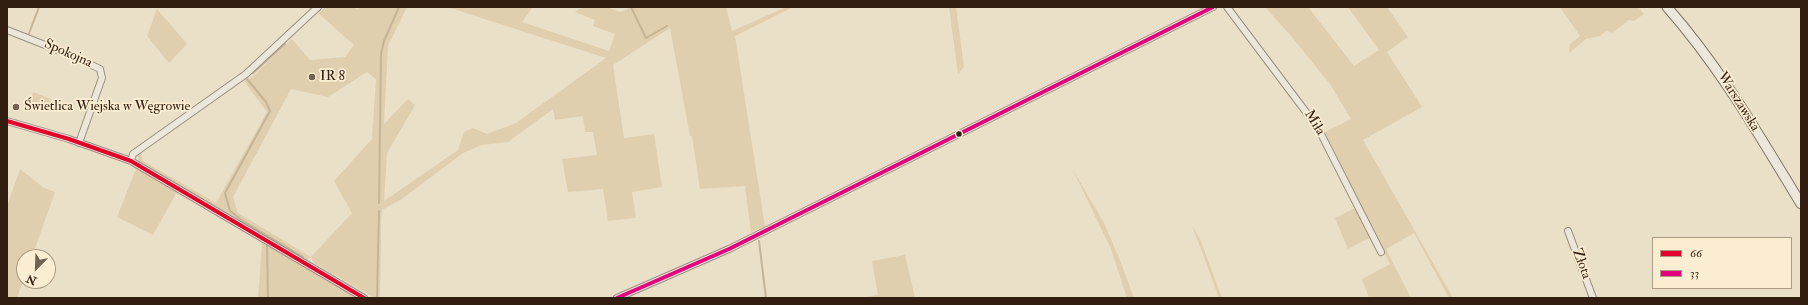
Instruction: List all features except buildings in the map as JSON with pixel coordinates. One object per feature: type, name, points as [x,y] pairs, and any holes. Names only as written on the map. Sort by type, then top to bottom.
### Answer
[{"type":"main road","name":"Warszawska","points":[[1667,7],[1687,29],[1721,75],[1801,204]]},
{"type":"street","points":[[131,161],[133,154],[246,74],[318,7]]},
{"type":"street","points":[[617,298],[736,245],[1213,7]]},
{"type":"street","name":"Miła","points":[[1227,7],[1318,128],[1381,252]]},
{"type":"street","name":"Spokojna","points":[[7,30],[68,54],[100,69],[102,78],[79,143]]},
{"type":"street","points":[[7,121],[131,161],[364,298]]},
{"type":"street","name":"Złota","points":[[1568,231],[1593,298]]},
{"type":"shaded area","points":[[591,6],[609,8],[620,12],[628,9],[628,7],[726,7],[732,31],[786,7],[793,7],[735,36],[765,227],[751,232],[745,186],[700,189],[692,136],[690,136],[670,28],[613,65],[624,138],[654,134],[662,187],[632,192],[636,218],[608,221],[603,189],[568,192],[562,159],[597,155],[593,132],[585,132],[583,116],[555,120],[553,109],[508,142],[482,145],[463,153],[402,199],[382,210],[380,298],[375,298],[315,264],[311,257],[306,261],[139,163],[137,155],[141,152],[143,161],[216,203],[267,112],[244,81],[251,78],[292,39],[310,60],[345,57],[354,45],[318,13],[325,7],[354,7],[357,10],[360,7],[407,7],[388,46],[384,124],[408,99],[415,105],[387,153],[384,201],[458,150],[464,132],[473,128],[487,134],[516,123],[606,58],[447,7],[533,7],[522,22],[609,51],[615,34],[593,26],[595,20],[575,12]],"holes":[[[367,72],[376,79],[372,139],[334,181],[352,213],[311,257],[238,213],[233,197],[291,89],[328,97]]]},
{"type":"shaded area","points":[[949,7],[956,7],[964,67],[958,74]]},
{"type":"shaded area","points":[[1265,7],[1308,7],[1354,66],[1379,50],[1348,7],[1387,7],[1408,37],[1387,52],[1422,107],[1363,140],[1453,298],[1449,298],[1414,233],[1386,249],[1411,298],[1369,298],[1362,279],[1390,264],[1375,235],[1348,249],[1335,218],[1361,205],[1325,132],[1351,119],[1330,84]]},
{"type":"shaded area","points":[[1560,7],[1638,7],[1644,14],[1634,21],[1629,20],[1612,33],[1607,30],[1600,36],[1586,39],[1569,53],[1570,44],[1580,36]]},
{"type":"shaded area","points":[[157,9],[187,44],[169,63],[147,36]]},
{"type":"shaded area","points":[[33,92],[51,99],[48,107],[41,106],[30,101]]},
{"type":"shaded area","points":[[20,169],[44,188],[55,192],[35,249],[16,249],[16,289],[20,289],[17,298],[7,298],[7,206]]},
{"type":"shaded area","points":[[136,169],[177,192],[153,235],[117,217]]},
{"type":"shaded area","points":[[1073,170],[1104,223],[1134,298],[1127,298],[1111,249]]},
{"type":"shaded area","points":[[1192,225],[1200,239],[1222,298],[1219,298]]},
{"type":"shaded area","points":[[262,243],[359,298],[258,298]]},
{"type":"shaded area","points":[[905,255],[915,298],[861,298],[878,295],[872,261]]},
{"type":"waterway","points":[[28,36],[39,7]]},
{"type":"waterway","points":[[379,203],[381,54],[384,41],[399,7]]},
{"type":"waterway","points":[[631,7],[646,38],[667,26]]},
{"type":"waterway","points":[[253,73],[285,44]]},
{"type":"waterway","points":[[247,79],[266,102],[270,111],[225,193],[230,211],[243,221],[303,257]]},
{"type":"waterway","points":[[377,297],[379,211]]},
{"type":"waterway","points":[[759,241],[766,298]]},
{"type":"waterway","points":[[267,246],[268,298]]},
{"type":"transit line","name":"33","points":[[617,298],[729,249],[1213,7]]},
{"type":"transit line","name":"66","points":[[7,121],[69,139],[131,161],[364,298]]},
{"type":"place","name":"IR 8","points":[[312,77]]},
{"type":"place","name":"Świetlica Wiejska w Węgrowie","points":[[16,107]]}]
